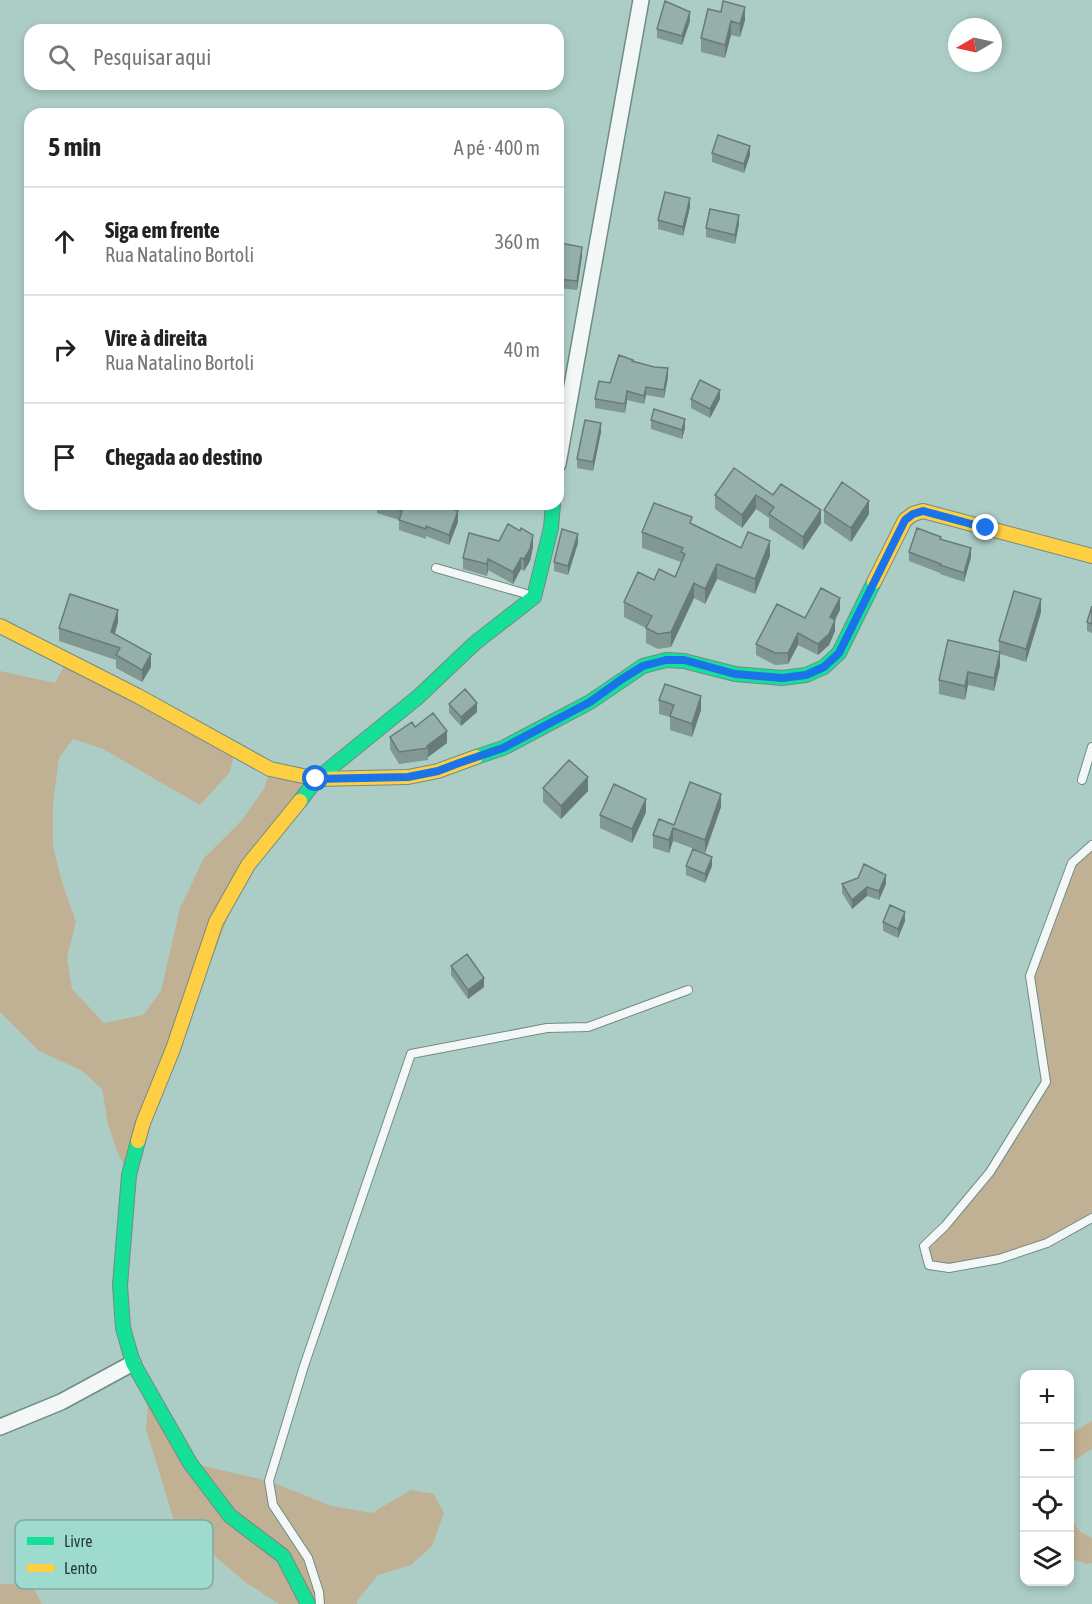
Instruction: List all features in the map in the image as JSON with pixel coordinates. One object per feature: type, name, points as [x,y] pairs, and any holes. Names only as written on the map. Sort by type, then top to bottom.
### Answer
[{"type":"street","points":[[564,405],[641,0]]},
{"type":"street","points":[[308,1604],[283,1556],[230,1516],[190,1463],[132,1363],[123,1328],[120,1285],[129,1175],[143,1123],[173,1049],[216,922],[248,865],[316,779],[418,697],[475,643],[534,597],[551,528],[552,510]]},
{"type":"street","points":[[0,626],[138,696],[270,769],[316,779],[408,777],[438,771],[503,748],[590,702],[643,666],[666,660],[684,660],[735,674],[782,678],[806,675],[824,667],[839,653],[905,520],[913,514],[923,511],[1092,556]]},
{"type":"street","points":[[0,1427],[61,1402],[132,1363]]},
{"type":"lane","points":[[436,568],[534,597]]},
{"type":"lane","points":[[1082,780],[1092,747]]},
{"type":"lane","points":[[1092,844],[1072,863],[1030,976],[1046,1082],[990,1172],[945,1226],[924,1246],[929,1265],[949,1268],[999,1259],[1047,1243],[1092,1218]]},
{"type":"lane","points":[[321,1604],[308,1558],[273,1505],[268,1481],[304,1366],[411,1053],[547,1028],[588,1027],[688,990]]},
{"type":"shaded area","points":[[67,660],[235,750],[230,772],[200,805],[103,749],[73,739],[59,758],[53,805],[53,847],[76,922],[67,957],[72,989],[104,1023],[143,1015],[161,991],[180,908],[204,858],[242,820],[264,789],[270,769],[317,779],[248,865],[129,1175],[117,1151],[108,1124],[102,1089],[81,1070],[39,1051],[0,1012],[0,671],[55,683]]},
{"type":"shaded area","points":[[1092,845],[1092,1218],[1047,1243],[949,1268],[929,1265],[924,1246],[990,1172],[1046,1082],[1030,976],[1072,863]]},
{"type":"shaded area","points":[[149,1392],[190,1463],[269,1481],[332,1506],[372,1513],[411,1490],[434,1494],[444,1513],[432,1546],[411,1565],[378,1575],[357,1604],[279,1604],[245,1582],[213,1555],[213,1520],[174,1520],[146,1429]]},
{"type":"shaded area","points":[[1092,1421],[1092,1449],[1074,1460],[1074,1432]]},
{"type":"shaded area","points":[[1074,1523],[1079,1531],[1092,1538],[1092,1563],[1074,1560]]},
{"type":"shaded area","points":[[0,1584],[15,1584],[15,1589],[34,1589],[42,1604],[0,1604]]},
{"type":"building","points":[[665,1],[690,12],[682,36],[657,29]]},
{"type":"building","points":[[723,1],[745,7],[740,24],[731,21],[725,45],[701,38],[708,9],[721,12]]},
{"type":"building","points":[[718,135],[750,146],[744,164],[712,153]]},
{"type":"building","points":[[665,192],[690,198],[683,227],[658,220]]},
{"type":"building","points":[[710,209],[739,215],[735,235],[706,228]]},
{"type":"building","points":[[564,244],[582,247],[577,281],[564,280]]},
{"type":"building","points":[[619,355],[654,367],[668,368],[664,390],[646,387],[644,396],[627,391],[625,404],[595,399],[599,381],[610,383]]},
{"type":"building","points":[[700,380],[720,390],[710,409],[691,399]]},
{"type":"building","points":[[654,409],[685,419],[682,430],[651,420]]},
{"type":"building","points":[[585,420],[601,423],[593,462],[577,459]]},
{"type":"building","points":[[734,468],[773,495],[781,484],[821,510],[803,537],[769,514],[774,507],[756,495],[742,515],[715,495]]},
{"type":"building","points":[[842,482],[869,501],[851,528],[824,510]]},
{"type":"building","points":[[654,503],[692,517],[690,523],[741,548],[748,532],[770,541],[755,579],[717,564],[705,589],[694,583],[671,632],[658,634],[646,628],[652,616],[624,602],[638,572],[654,580],[659,569],[675,577],[685,554],[681,552],[683,548],[642,532]]},
{"type":"building","points":[[399,510],[458,511],[449,535],[426,526],[426,529],[399,520],[402,511]]},
{"type":"building","points":[[508,524],[533,535],[530,549],[524,559],[521,558],[513,572],[488,559],[487,564],[463,558],[469,533],[499,541]]},
{"type":"building","points":[[917,528],[941,537],[940,539],[971,548],[964,573],[909,552]]},
{"type":"building","points":[[562,529],[578,534],[568,566],[554,562]]},
{"type":"building","points":[[821,588],[840,598],[830,617],[835,620],[829,634],[818,644],[798,633],[788,653],[775,653],[756,644],[777,604],[805,618]]},
{"type":"building","points":[[1014,591],[1041,599],[1026,649],[999,641]]},
{"type":"building","points":[[70,594],[118,610],[111,632],[151,654],[142,670],[116,655],[120,648],[59,628]]},
{"type":"building","points":[[1092,606],[1092,624],[1087,622]]},
{"type":"building","points":[[948,640],[1000,652],[994,678],[968,672],[965,686],[939,680]]},
{"type":"building","points":[[665,684],[701,696],[692,724],[670,716],[674,705],[659,700]]},
{"type":"building","points":[[465,689],[477,703],[461,717],[449,704]]},
{"type":"building","points":[[433,713],[447,731],[427,746],[428,748],[399,752],[390,737],[412,722],[415,727]]},
{"type":"building","points":[[569,760],[588,777],[561,806],[543,788]]},
{"type":"building","points":[[690,782],[721,794],[705,840],[673,828],[669,840],[653,835],[659,819],[674,825]]},
{"type":"building","points":[[614,784],[646,799],[632,829],[600,815]]},
{"type":"building","points":[[693,849],[712,857],[705,874],[686,866]]},
{"type":"building","points":[[864,864],[886,875],[879,891],[867,887],[852,900],[842,884],[858,878]]},
{"type":"building","points":[[890,905],[905,912],[898,929],[883,922]]},
{"type":"building","points":[[467,954],[484,978],[468,990],[451,966]]},
{"type":"traffic: fast","points":[[300,801],[317,779],[418,697],[475,643],[534,597],[551,528],[552,510]]},
{"type":"traffic: fast","points":[[476,757],[503,748],[590,702],[643,666],[666,660],[684,661],[735,674],[782,678],[806,675],[824,667],[839,653],[874,582]]},
{"type":"traffic: fast","points":[[138,1141],[129,1175],[120,1285],[123,1328],[133,1363],[190,1463],[230,1516],[283,1556],[308,1604]]},
{"type":"traffic: slow","points":[[874,582],[905,520],[923,511],[1092,556]]},
{"type":"traffic: slow","points":[[0,626],[138,696],[270,769],[317,779],[408,777],[438,771],[476,757]]},
{"type":"traffic: slow","points":[[138,1141],[173,1049],[216,922],[248,865],[300,801]]},
{"type":"route","points":[[316,779],[408,777],[438,771],[503,748],[590,702],[643,666],[666,660],[684,660],[735,674],[782,678],[806,675],[824,667],[839,653],[905,520],[923,511],[986,528]]}]
